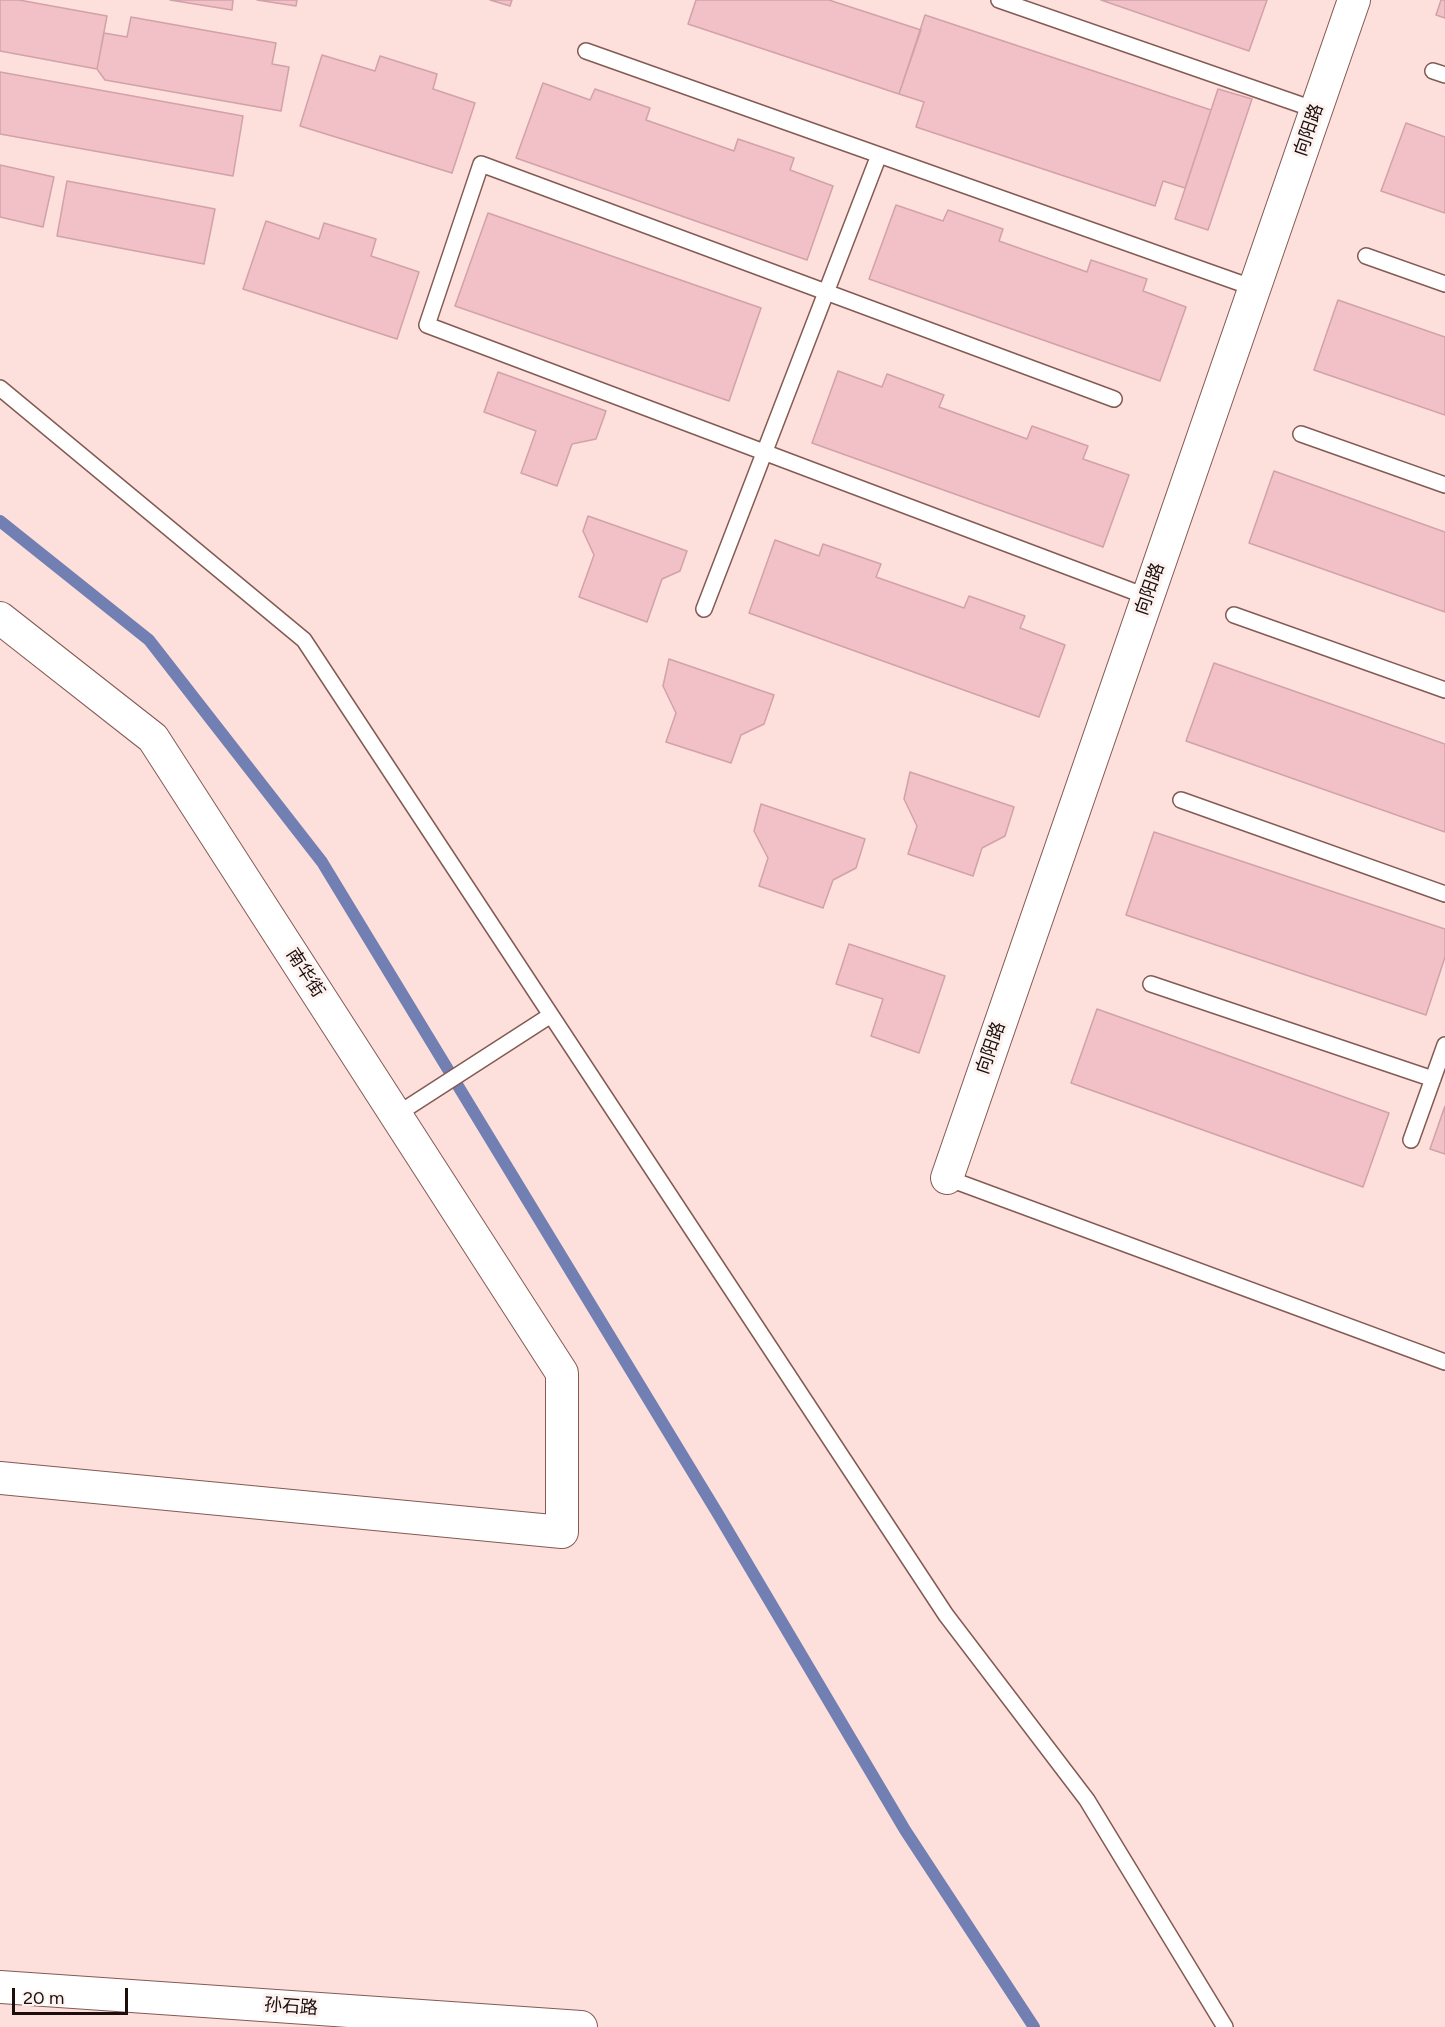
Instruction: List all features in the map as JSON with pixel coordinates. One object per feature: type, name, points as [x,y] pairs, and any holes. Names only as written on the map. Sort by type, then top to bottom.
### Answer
[{"type":"street","name":"向阳路","points":[[946,1178],[1354,0]]},
{"type":"street","name":"南华街","points":[[0,618],[153,738],[562,1373],[562,1532],[0,1478]]},
{"type":"street","name":"孙石路","points":[[0,1987],[581,2027]]},
{"type":"lane","points":[[999,0],[1316,110]]},
{"type":"lane","points":[[586,51],[1254,288]]},
{"type":"lane","points":[[704,609],[879,155]]},
{"type":"lane","points":[[1114,399],[481,164],[427,325],[1148,597]]},
{"type":"lane","points":[[1366,256],[1445,284]]},
{"type":"lane","points":[[0,388],[304,640],[945,1615],[1087,1800],[1225,2027]]},
{"type":"lane","points":[[1300,434],[1445,485]]},
{"type":"lane","points":[[1234,615],[1445,690]]},
{"type":"lane","points":[[1181,800],[1445,894]]},
{"type":"lane","points":[[1151,984],[1433,1079]]},
{"type":"lane","points":[[396,1115],[551,1015]]},
{"type":"lane","points":[[1412,1140],[1445,1045]]},
{"type":"lane","points":[[946,1178],[1445,1362]]},
{"type":"building","points":[[0,0],[19,0],[107,16],[97,69],[0,51]]},
{"type":"building","points":[[170,0],[233,0],[232,10]]},
{"type":"building","points":[[257,0],[297,0],[296,6]]},
{"type":"building","points":[[490,0],[512,0],[510,6]]},
{"type":"building","points":[[696,0],[829,0],[921,30],[899,94],[688,24]]},
{"type":"building","points":[[1101,0],[1267,0],[1249,51]]},
{"type":"building","points":[[1441,0],[1445,0],[1445,18],[1436,15]]},
{"type":"building","points":[[925,15],[1211,110],[1185,188],[1163,181],[1155,206],[916,127],[924,102],[899,94]]},
{"type":"building","points":[[131,17],[276,43],[272,64],[289,67],[281,111],[105,80],[97,69],[104,33],[127,37]]},
{"type":"building","points":[[322,55],[375,71],[380,56],[437,74],[433,89],[475,103],[452,173],[300,126]]},
{"type":"building","points":[[0,72],[243,116],[233,176],[0,134]]},
{"type":"building","points":[[543,83],[590,100],[595,89],[650,108],[646,120],[734,151],[738,139],[794,158],[790,170],[833,186],[807,260],[516,158]]},
{"type":"building","points":[[1218,89],[1252,99],[1208,230],[1175,219]]},
{"type":"building","points":[[1406,123],[1445,137],[1445,213],[1381,191]]},
{"type":"building","points":[[0,165],[54,177],[43,227],[0,217]]},
{"type":"building","points":[[67,181],[215,209],[204,264],[57,236]]},
{"type":"building","points":[[896,205],[943,221],[948,210],[1003,229],[999,241],[1087,272],[1091,260],[1147,279],[1143,291],[1186,307],[1160,381],[869,279]]},
{"type":"building","points":[[488,213],[761,308],[729,401],[455,306]]},
{"type":"building","points":[[266,221],[319,239],[324,223],[376,239],[371,256],[419,272],[397,339],[243,289]]},
{"type":"building","points":[[1338,300],[1445,337],[1445,415],[1314,370]]},
{"type":"building","points":[[838,371],[882,387],[887,374],[944,395],[939,407],[1027,439],[1032,426],[1088,446],[1083,459],[1129,475],[1103,547],[812,443]]},
{"type":"building","points":[[498,372],[606,411],[596,439],[572,444],[557,486],[521,473],[536,431],[484,412]]},
{"type":"building","points":[[1274,471],[1445,532],[1445,612],[1249,543]]},
{"type":"building","points":[[588,516],[687,551],[680,571],[662,579],[647,622],[579,597],[594,555],[583,531]]},
{"type":"building","points":[[775,540],[819,556],[823,544],[881,564],[876,577],[964,608],[969,596],[1025,616],[1020,628],[1065,645],[1039,717],[749,613]]},
{"type":"building","points":[[669,659],[774,695],[764,724],[741,735],[731,763],[666,742],[676,713],[663,686]]},
{"type":"building","points":[[1214,663],[1445,744],[1445,832],[1186,741]]},
{"type":"building","points":[[910,772],[1014,807],[1005,836],[982,848],[973,876],[908,854],[917,826],[904,799]]},
{"type":"building","points":[[761,804],[865,839],[856,868],[833,880],[823,908],[759,886],[768,858],[754,831]]},
{"type":"building","points":[[1154,832],[1445,929],[1445,957],[1426,1015],[1126,915]]},
{"type":"building","points":[[849,944],[945,976],[919,1053],[871,1036],[883,999],[836,984]]},
{"type":"building","points":[[1097,1009],[1389,1113],[1363,1187],[1071,1083]]},
{"type":"building","points":[[1445,1106],[1445,1154],[1430,1149]]},
{"type":"waterway","points":[[0,521],[149,640],[322,862],[718,1514],[905,1830],[1034,2027]]}]
